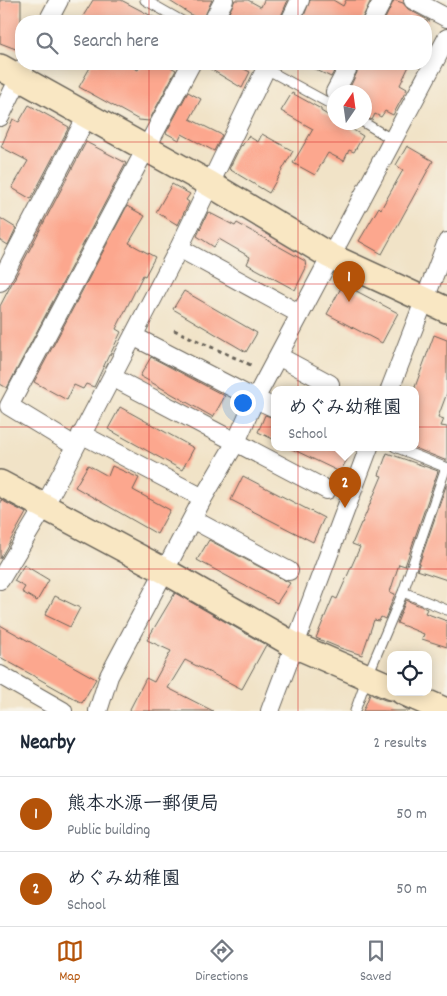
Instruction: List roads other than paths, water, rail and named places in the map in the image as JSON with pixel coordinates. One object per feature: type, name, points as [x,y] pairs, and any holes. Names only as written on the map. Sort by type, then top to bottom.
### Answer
[{"type":"street","points":[[51,15],[59,0]]},
{"type":"street","points":[[216,15],[224,0]]},
{"type":"street","points":[[293,15],[300,0]]},
{"type":"street","points":[[375,15],[383,0]]},
{"type":"street","points":[[413,0],[447,18]]},
{"type":"street","points":[[432,66],[447,38]]},
{"type":"street","points":[[0,116],[15,70],[87,116],[210,184],[330,256],[447,310]]},
{"type":"street","points":[[188,70],[9,406],[204,498]]},
{"type":"street","points":[[0,580],[44,507],[112,377],[210,184],[262,70]]},
{"type":"street","points":[[340,85],[347,70]]},
{"type":"street","points":[[98,711],[109,676],[192,519],[236,442],[255,399],[430,70]]},
{"type":"street","points":[[0,282],[87,116]]},
{"type":"street","points":[[391,386],[447,242]]},
{"type":"street","points":[[178,248],[300,314]]},
{"type":"street","points":[[133,336],[271,406]]},
{"type":"street","points":[[278,356],[330,384]]},
{"type":"street","points":[[112,377],[327,490]]},
{"type":"street","points":[[270,711],[367,451]]},
{"type":"street","points":[[0,483],[165,571],[294,645],[387,685]]},
{"type":"street","points":[[192,519],[289,571]]},
{"type":"street","points":[[0,675],[63,711]]},
{"type":"street","points":[[411,696],[436,709]]},
{"type":"lane","points":[[147,0],[172,15]]},
{"type":"lane","points":[[272,70],[327,96]]},
{"type":"lane","points":[[372,127],[393,140]]},
{"type":"lane","points":[[355,711],[367,677],[403,592],[446,468],[405,451]]},
{"type":"lane","points":[[403,592],[447,610]]},
{"type":"place","name":"熊本水源一郵便局","points":[[349,302]]},
{"type":"place","name":"めぐみ幼稚園","points":[[345,508]]}]
